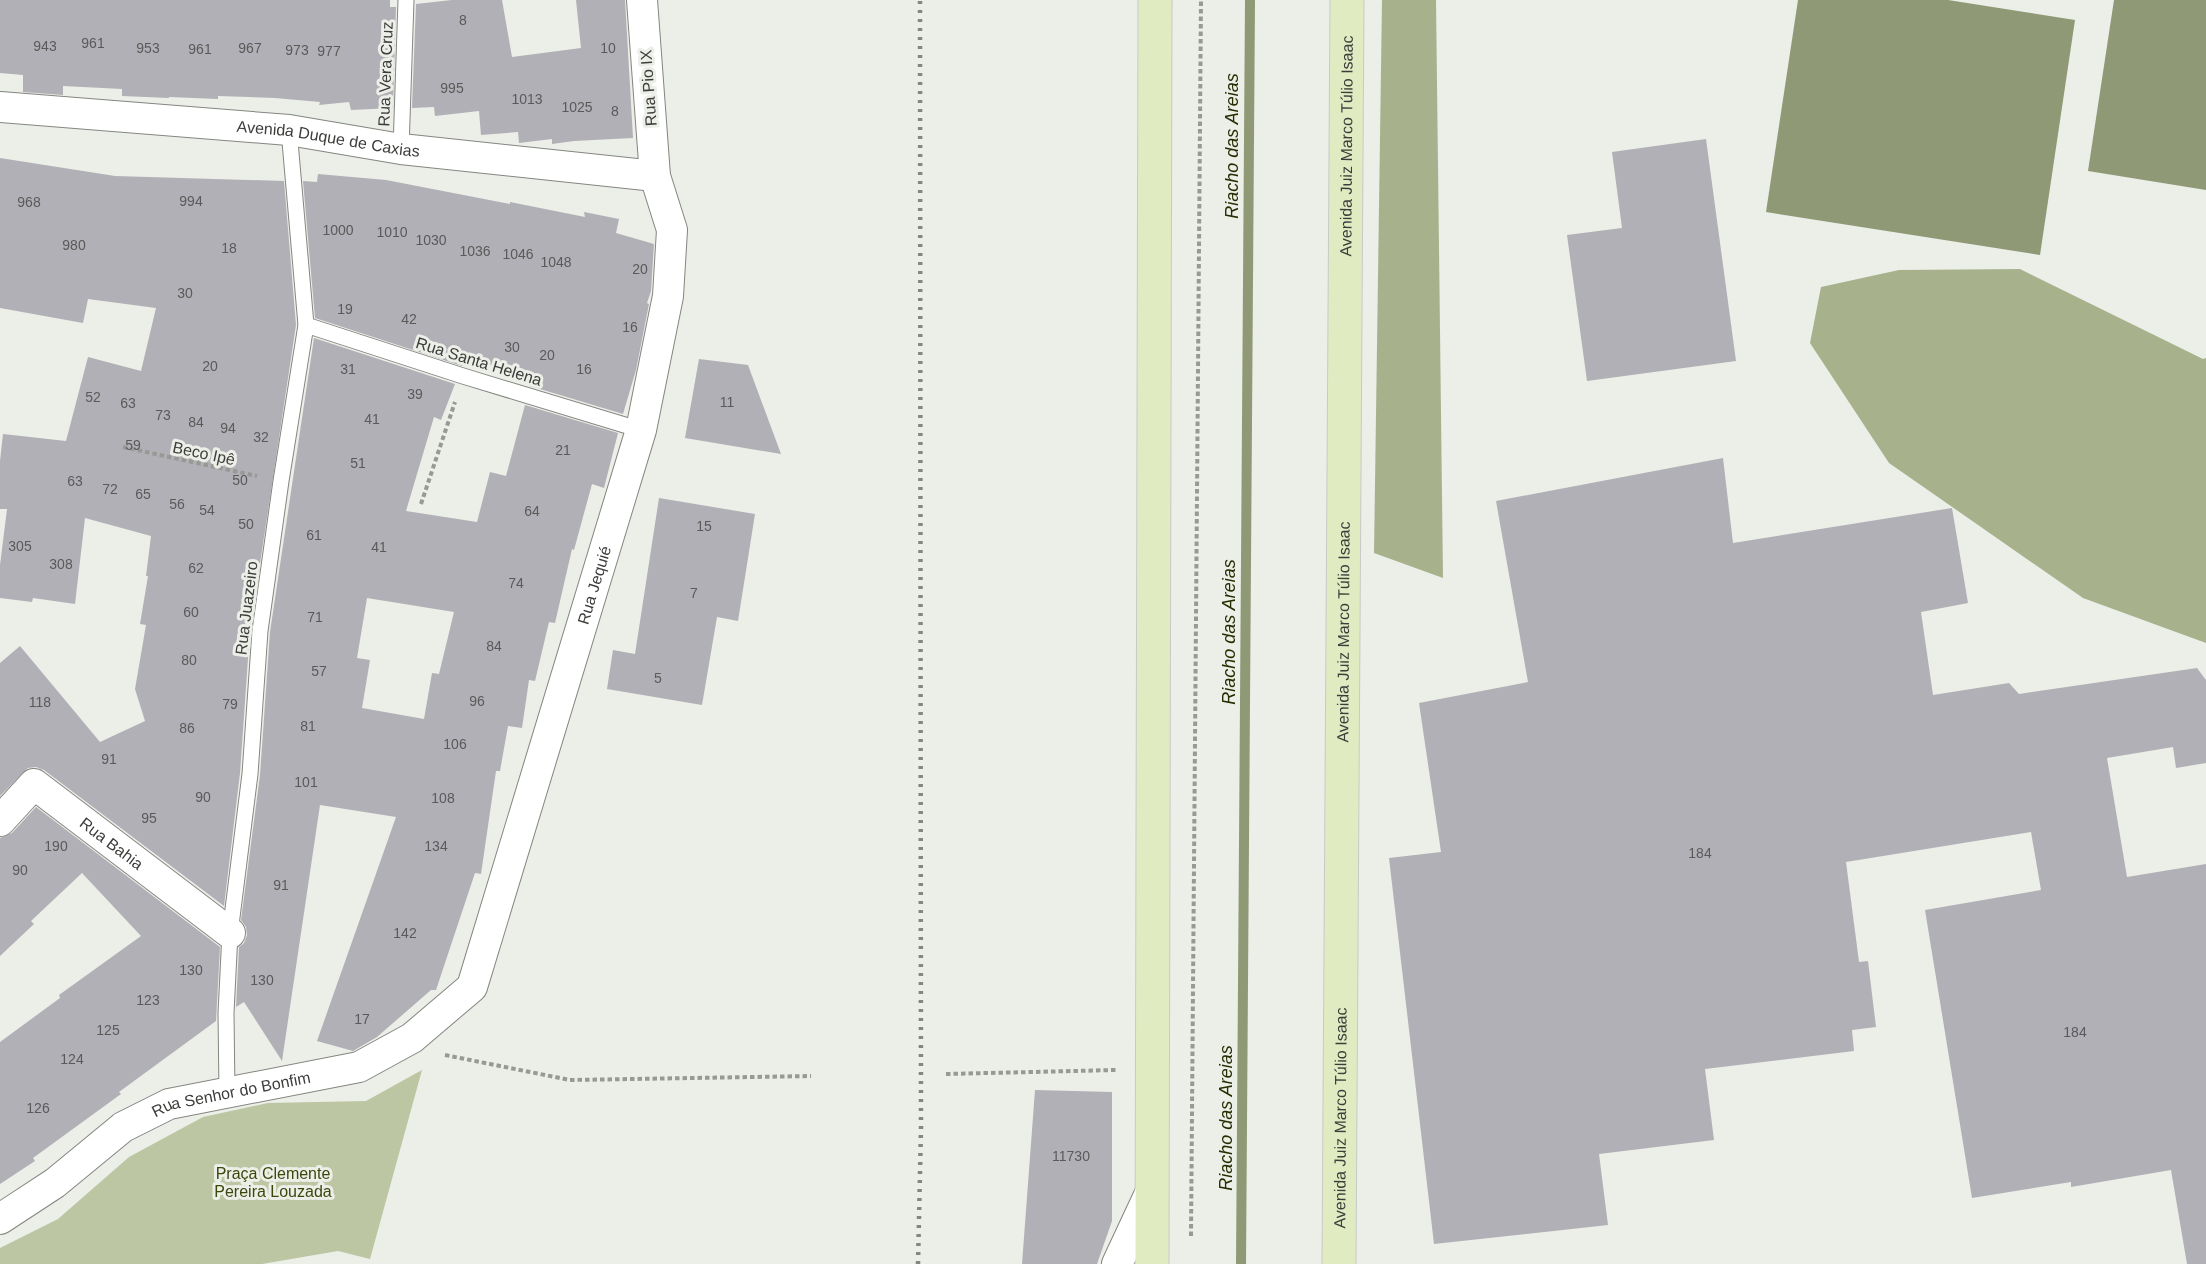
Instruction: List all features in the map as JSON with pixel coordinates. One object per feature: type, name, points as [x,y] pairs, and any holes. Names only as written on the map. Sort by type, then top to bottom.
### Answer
[{"type":"main road","points":[[1152,1264],[1155,0]]},
{"type":"main road","name":"Avenida Juiz Marco Túlio Isaac","points":[[1339,1264],[1347,0]]},
{"type":"street","name":"Rua Pio IX","points":[[642,0],[655,176]]},
{"type":"street","name":"Avenida Duque de Caxias","points":[[0,107],[289,130],[400,149],[655,176]]},
{"type":"street","name":"Rua Jequié","points":[[472,987],[642,430],[668,296],[672,230],[655,176]]},
{"type":"street","name":"Rua Bahia","points":[[0,821],[34,784],[230,933]]},
{"type":"street","name":"Rua Senhor do Bonfim","points":[[0,1219],[55,1183],[123,1127],[169,1104],[359,1067],[412,1038],[472,987]]},
{"type":"street","points":[[1117,1264],[1153,1186]]},
{"type":"lane","name":"Rua Vera Cruz","points":[[400,149],[406,0]]},
{"type":"lane","name":"Rua Juazeiro","points":[[227,1093],[226,1013],[230,933],[250,774],[260,631],[306,325],[289,130]]},
{"type":"lane","name":"Rua Santa Helena","points":[[306,325],[463,376],[642,430]]},
{"type":"path","points":[[1191,1240],[1201,0]]},
{"type":"path","points":[[421,504],[463,376]]},
{"type":"path","name":"Beco Ipê","points":[[123,447],[281,481]]},
{"type":"path","points":[[400,1046],[570,1080],[811,1076]]},
{"type":"path","points":[[946,1074],[1153,1070]]},
{"type":"green space","name":"Praça Clemente Pereira Louzada","points":[[422,1070],[370,1259],[338,1251],[262,1264],[0,1264],[0,1248],[58,1219],[129,1157],[203,1117],[268,1103],[366,1101]]},
{"type":"shaded area","points":[[1382,0],[1436,0],[1443,578],[1374,553]]},
{"type":"shaded area","points":[[1798,0],[1948,0],[2075,20],[2040,255],[1766,212]]},
{"type":"shaded area","points":[[2114,0],[2206,0],[2206,190],[2088,171]]},
{"type":"shaded area","points":[[2020,269],[2203,359],[2206,358],[2206,643],[2083,598],[1889,463],[1810,343],[1821,287],[1899,270]]},
{"type":"building","points":[[0,0],[390,0],[390,7],[396,7],[393,108],[351,110],[349,102],[319,105],[320,102],[275,98],[122,96],[122,89],[63,86],[63,95],[23,92],[23,75],[0,73]]},
{"type":"building","points":[[452,0],[502,0],[512,57],[581,48],[576,0],[625,0],[633,138],[552,144],[552,139],[519,143],[518,132],[481,135],[479,111],[435,116],[434,107],[412,108],[416,4]]},
{"type":"building","points":[[1706,139],[1736,361],[1587,381],[1567,235],[1622,228],[1612,152]]},
{"type":"building","points":[[0,158],[115,176],[284,181],[296,325],[250,630],[240,773],[224,906],[44,770],[36,767],[28,768],[0,796],[0,663],[20,646],[100,742],[145,721],[135,689],[146,625],[140,624],[148,576],[146,576],[151,536],[85,518],[75,604],[33,598],[32,602],[0,598],[0,565],[7,509],[0,509],[0,461],[3,434],[66,441],[88,357],[141,371],[156,308],[88,299],[83,323],[0,308]]},
{"type":"building","points":[[318,174],[386,180],[585,217],[584,212],[619,219],[616,233],[654,244],[651,291],[647,303],[649,304],[636,370],[623,414],[530,386],[533,374],[529,374],[529,371],[464,361],[462,366],[315,318],[303,181],[317,182]]},
{"type":"building","points":[[314,338],[455,384],[441,420],[434,417],[406,511],[477,522],[490,472],[506,476],[525,405],[618,433],[604,488],[592,484],[574,550],[572,549],[555,623],[549,622],[535,681],[529,680],[522,728],[508,726],[500,771],[496,771],[481,874],[475,873],[436,990],[431,990],[377,1037],[353,1051],[317,1041],[396,817],[320,805],[282,1061],[244,1002],[236,1007],[239,947],[244,943],[247,935],[246,927],[241,920],[260,775],[270,632]],"holes":[[[367,598],[454,612],[439,674],[432,673],[424,719],[362,708],[370,660],[357,658]]]},
{"type":"building","points":[[699,359],[748,365],[781,454],[685,438]]},
{"type":"building","points":[[1723,458],[1733,543],[1952,508],[1968,603],[1921,612],[1933,695],[2009,683],[2019,694],[2197,668],[2206,680],[2206,763],[2176,768],[2173,747],[2107,758],[2127,877],[2206,864],[2206,1264],[2187,1264],[2171,1170],[2071,1187],[2071,1182],[1972,1198],[1925,910],[2041,890],[2031,832],[1846,862],[1859,962],[1868,961],[1876,1027],[1852,1030],[1854,1051],[1705,1069],[1714,1140],[1599,1154],[1608,1225],[1434,1244],[1389,858],[1441,852],[1419,703],[1528,682],[1496,501]]},
{"type":"building","points":[[659,498],[755,514],[738,621],[717,617],[702,705],[607,689],[613,650],[635,654]]},
{"type":"building","points":[[36,807],[220,947],[216,1021],[33,1158],[35,1161],[0,1184],[0,1042],[60,998],[59,995],[141,936],[82,873],[31,921],[34,924],[0,956],[0,838],[12,833]]},
{"type":"building","points":[[1035,1090],[1112,1092],[1112,1221],[1097,1264],[1022,1264]]},
{"type":"waterway","name":"Riacho das Areias","points":[[1241,1264],[1250,0]]},
{"type":"railway","points":[[918,1264],[921,1128],[920,0]]}]
